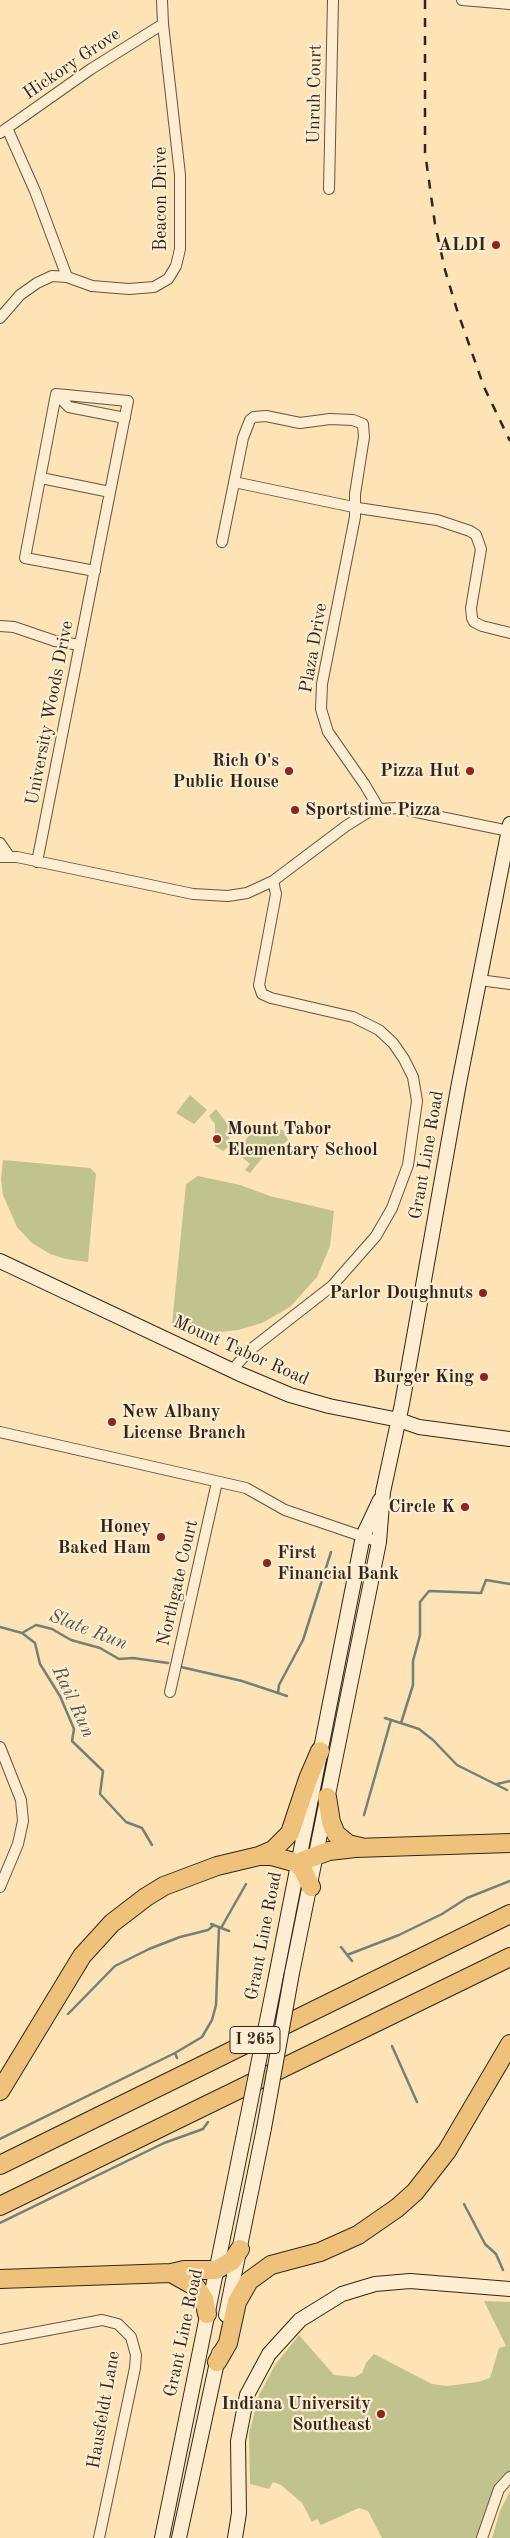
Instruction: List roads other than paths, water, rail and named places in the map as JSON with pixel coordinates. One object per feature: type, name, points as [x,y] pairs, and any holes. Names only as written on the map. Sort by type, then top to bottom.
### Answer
[{"type":"highway","points":[[0,2091],[78,1963],[112,1923],[129,1909],[164,1886],[218,1866],[259,1856],[273,1850],[290,1833],[320,1751]]},
{"type":"highway","points":[[327,1797],[330,1822],[336,1834],[348,1844],[372,1847]]},
{"type":"highway","points":[[297,1864],[329,1851],[372,1847],[510,1843]]},
{"type":"highway","points":[[259,1856],[272,1856],[297,1864],[304,1870],[311,1887]]},
{"type":"highway","name":"I 265","points":[[0,2164],[510,1914]]},
{"type":"highway","name":"I 265","points":[[0,2206],[326,2045],[510,1957]]},
{"type":"highway","points":[[217,2362],[228,2343],[237,2302],[242,2290],[249,2281],[265,2269],[320,2252],[358,2235],[378,2223],[415,2192],[447,2151],[510,2044]]},
{"type":"highway","points":[[0,2279],[172,2274],[229,2260],[265,2269]]},
{"type":"highway","points":[[172,2274],[196,2287],[204,2299],[207,2314]]},
{"type":"main road","name":"Grant Line Road","points":[[162,2538],[207,2314],[229,2260],[264,2128],[292,1973],[311,1887],[315,1856],[379,1542],[383,1492],[399,1420],[479,980],[509,828]]},
{"type":"main road","name":"Mount Tabor Road","points":[[0,1261],[232,1370],[304,1400],[399,1420],[419,1427],[484,1438],[510,1439]]},
{"type":"main road","name":"Grant Line Road","points":[[179,2538],[217,2362],[243,2139],[362,1536],[383,1492]]},
{"type":"main road","points":[[235,2538],[239,2513],[238,2440],[247,2395],[269,2354],[300,2320],[342,2294],[375,2284],[410,2281],[510,2289]]},
{"type":"street","name":"Beacon Drive","points":[[67,277],[92,286],[146,289],[162,284],[176,266],[180,249],[181,218],[179,154],[163,24],[162,0]]},
{"type":"street","name":"Unruh Court","points":[[329,189],[333,0]]},
{"type":"street","points":[[462,0],[510,4]]},
{"type":"street","name":"Hickory Grove","points":[[4,131],[91,69],[163,24]]},
{"type":"street","points":[[0,318],[20,295],[37,283],[52,276],[67,277],[35,191],[4,131]]},
{"type":"street","points":[[56,394],[70,407],[125,418]]},
{"type":"street","points":[[56,394],[25,558],[95,571]]},
{"type":"street","name":"University Woods Drive","points":[[37,862],[128,401],[56,394]]},
{"type":"street","name":"Plaza Drive","points":[[222,542],[247,425],[254,417],[266,416],[300,423],[330,419],[361,422],[365,429],[356,480],[355,507],[322,684],[320,709],[328,732],[365,785],[378,809]]},
{"type":"street","points":[[41,478],[110,492]]},
{"type":"street","points":[[234,482],[355,507],[437,520],[470,531],[480,542],[481,549],[471,608],[472,618],[474,622],[482,626],[510,633]]},
{"type":"street","points":[[0,626],[14,627],[55,641],[80,645]]},
{"type":"street","points":[[0,843],[5,857],[193,894],[228,896],[247,893],[272,881],[354,821],[378,809],[397,808],[509,828]]},
{"type":"street","points":[[232,1370],[250,1350],[332,1286],[376,1236],[392,1208],[408,1165],[417,1101],[413,1078],[404,1059],[393,1043],[379,1030],[353,1017],[271,998],[262,994],[259,985],[276,894],[272,881]]},
{"type":"street","points":[[479,980],[510,984]]},
{"type":"street","points":[[0,1432],[246,1488],[285,1510],[379,1542]]},
{"type":"street","name":"Northgate Court","points":[[170,1692],[217,1482]]},
{"type":"street","points":[[0,1747],[21,1800],[23,1821],[18,1844],[0,1887]]},
{"type":"street","name":"Hausfeldt Lane","points":[[0,2339],[102,2320],[118,2324],[131,2337],[136,2355],[135,2368],[99,2538]]},
{"type":"street","points":[[482,2538],[499,2489],[510,2477]]},
{"type":"waterway","points":[[278,1693],[279,1685],[303,1640],[331,1552]]},
{"type":"waterway","points":[[401,1723],[413,1685],[413,1661],[420,1635],[420,1602],[429,1591],[481,1593],[486,1580],[510,1584]]},
{"type":"waterway","name":"Slate Run","points":[[0,1627],[22,1633],[36,1625],[52,1629],[71,1640],[100,1648],[119,1659],[133,1658],[168,1663]]},
{"type":"waterway","name":"Rail Run","points":[[22,1633],[35,1643],[40,1664],[60,1696],[74,1729],[72,1741],[103,1771],[100,1794],[126,1822],[142,1828],[152,1845]]},
{"type":"waterway","name":"Slate Run","points":[[181,1667],[242,1681],[287,1696]]},
{"type":"waterway","name":"Slate Run","points":[[385,1718],[419,1729],[433,1740],[457,1765],[507,1790]]},
{"type":"waterway","points":[[364,1815],[391,1720]]},
{"type":"waterway","points":[[497,1784],[510,1781]]},
{"type":"waterway","points":[[347,1955],[399,1935],[442,1914],[467,1898],[510,1881]]},
{"type":"waterway","points":[[221,1928],[246,1884]]},
{"type":"waterway","name":"Rail Run","points":[[211,1924],[229,1931]]},
{"type":"waterway","points":[[68,2014],[115,1966],[149,1949],[180,1937],[208,1930],[214,1925]]},
{"type":"waterway","points":[[177,2058],[175,2053],[202,2037],[212,2020],[216,2005],[219,1927]]},
{"type":"waterway","name":"Rail Run","points":[[341,1947],[352,1961]]},
{"type":"waterway","name":"Rail Run","points":[[392,2046],[417,2102]]},
{"type":"waterway","points":[[0,2139],[175,2053]]},
{"type":"waterway","points":[[0,2223],[164,2143],[203,2129],[208,2122]]},
{"type":"waterway","name":"Rail Run","points":[[464,2204],[485,2244],[496,2254],[503,2270]]},
{"type":"railway","points":[[425,0],[425,152],[435,224],[445,270],[457,310],[484,387],[510,441]]},
{"type":"place","name":"ALDI","points":[[496,245]]},
{"type":"place","name":"Rich O's Public House","points":[[289,771]]},
{"type":"place","name":"Pizza Hut","points":[[470,771]]},
{"type":"place","name":"Sportstime Pizza","points":[[295,810]]},
{"type":"place","name":"Mount Tabor Elementary School","points":[[217,1139]]},
{"type":"place","name":"Parlor Doughnuts","points":[[483,1293]]},
{"type":"place","name":"Burger King","points":[[484,1377]]},
{"type":"place","name":"New Albany License Branch","points":[[112,1422]]},
{"type":"place","name":"Circle K","points":[[465,1507]]},
{"type":"place","name":"Honey Baked Ham","points":[[161,1537]]},
{"type":"place","name":"First Financial Bank","points":[[267,1563]]},
{"type":"place","name":"Indiana University Southeast","points":[[381,2414]]}]
